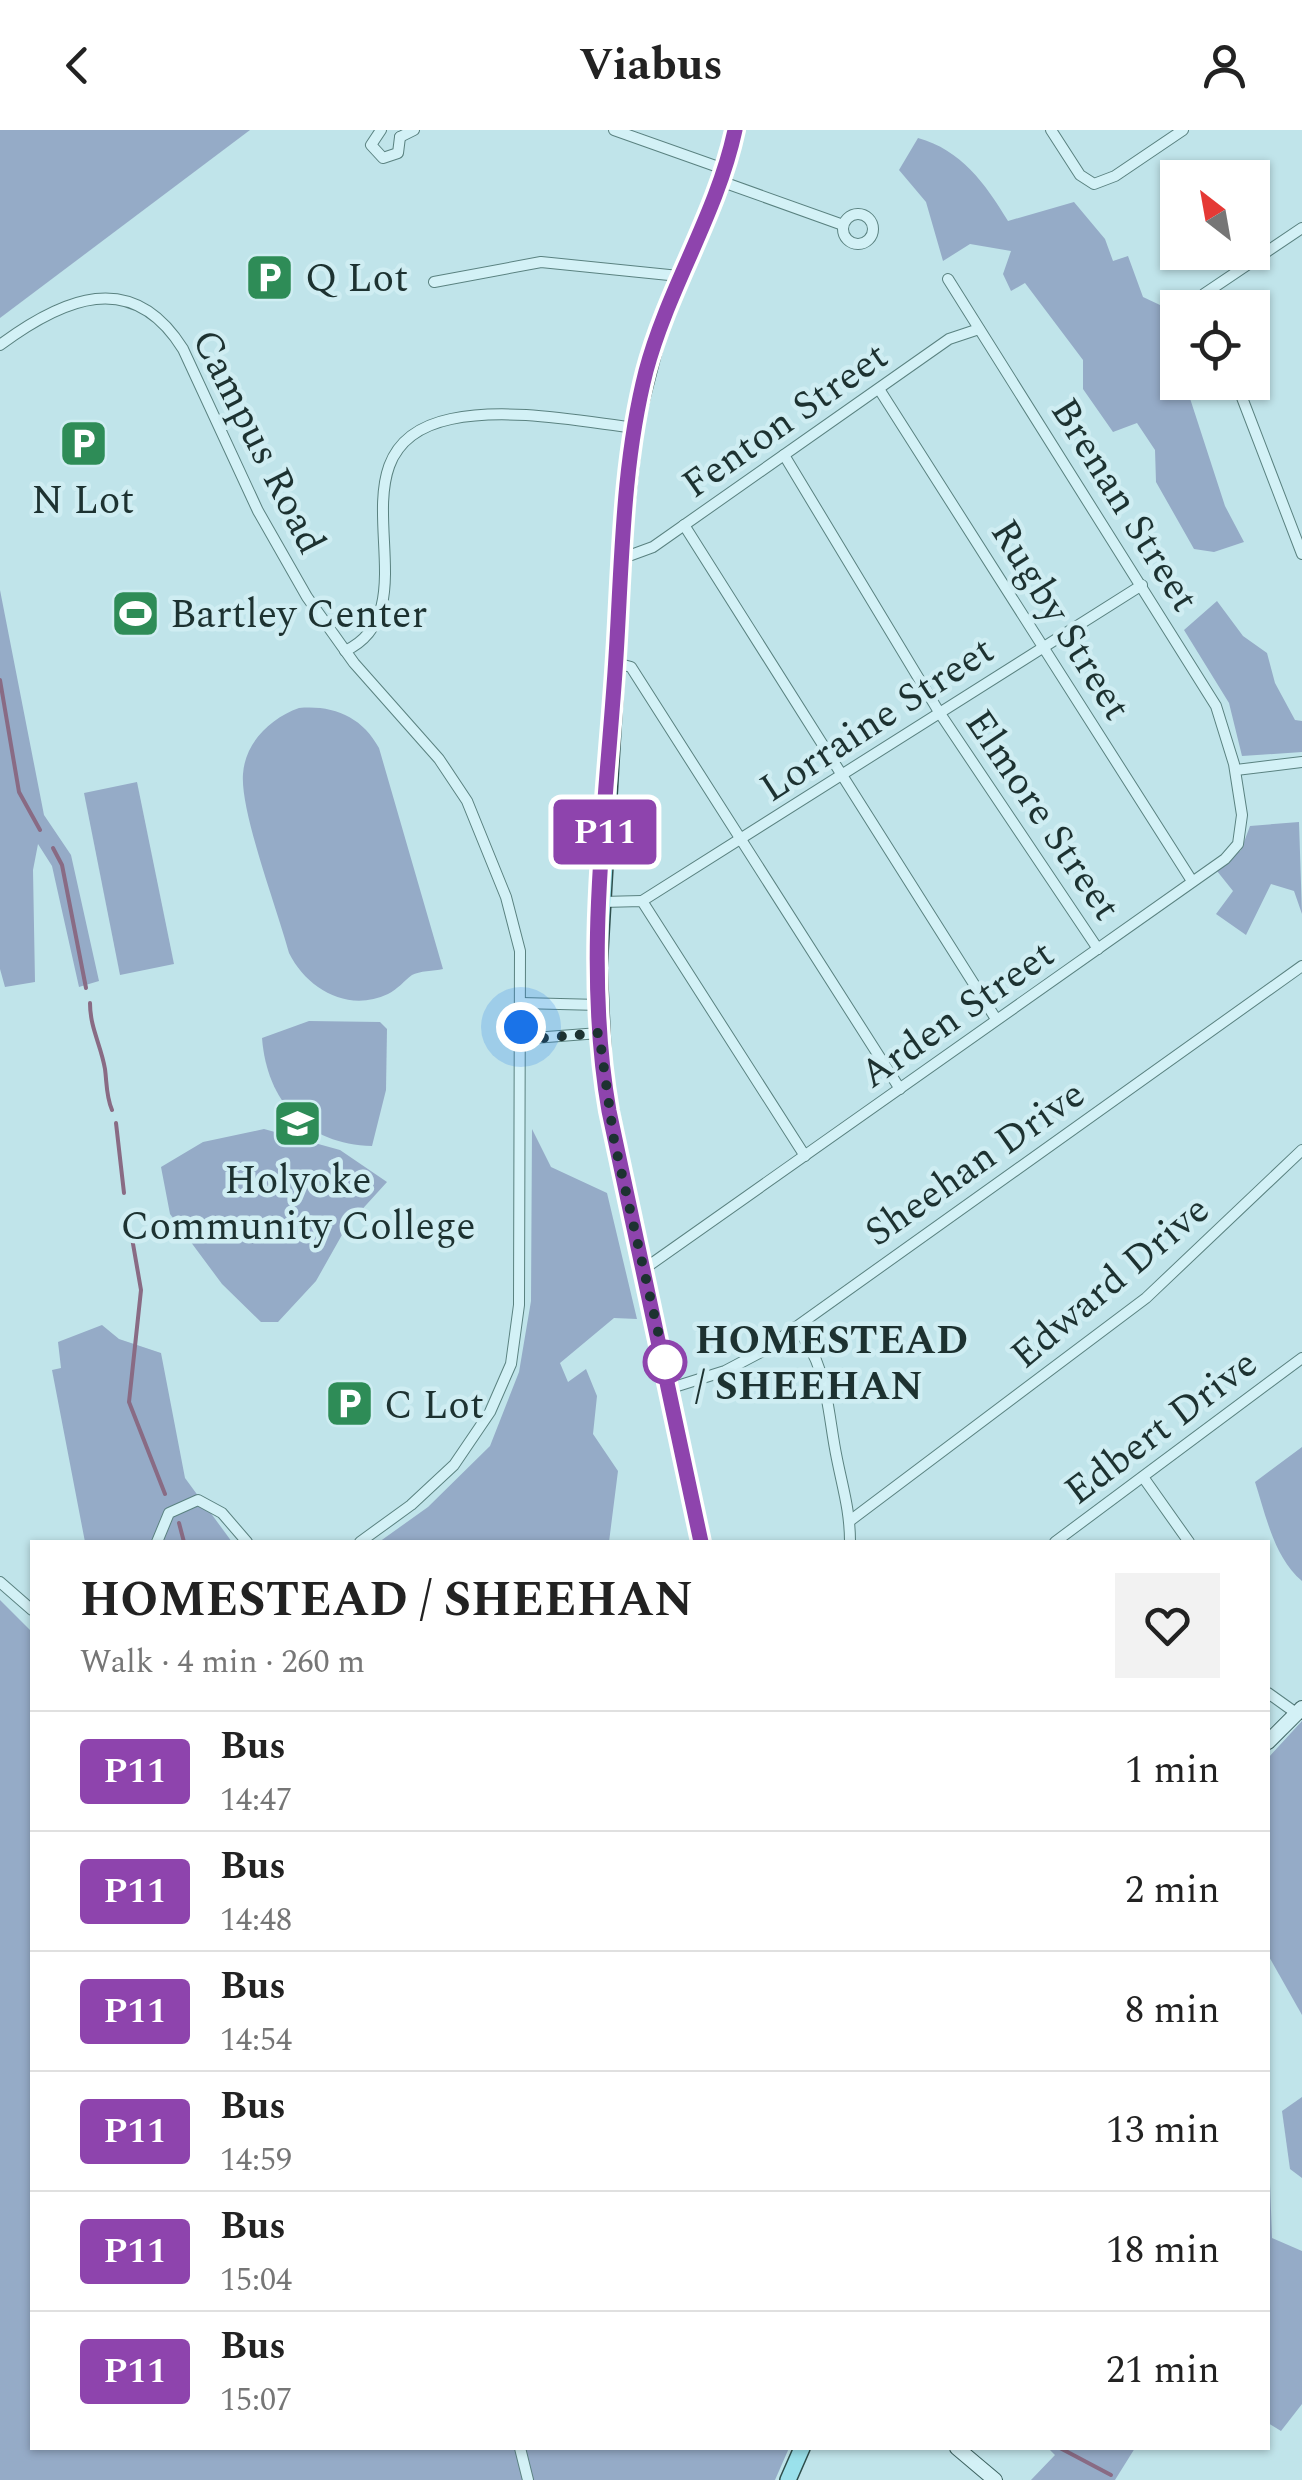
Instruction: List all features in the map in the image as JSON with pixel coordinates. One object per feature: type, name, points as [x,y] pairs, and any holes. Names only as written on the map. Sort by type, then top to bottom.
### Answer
[{"type":"main road","points":[[700,1540],[671,1388],[609,1111],[599,1005],[622,558],[634,428],[652,348],[722,175],[735,130]]},
{"type":"main road","points":[[1270,1740],[1299,1710]]},
{"type":"main road","points":[[788,2480],[801,2450]]},
{"type":"main road","points":[[959,2450],[994,2480]]},
{"type":"street","points":[[381,130],[372,145],[383,158],[398,154],[396,134],[414,130]]},
{"type":"street","points":[[614,130],[843,225]]},
{"type":"street","points":[[1051,130],[1080,174],[1094,184],[1114,176],[1183,130]]},
{"type":"street","points":[[1210,290],[1302,228]]},
{"type":"street","points":[[434,282],[541,262],[679,276]]},
{"type":"street","name":"Brenan Street","points":[[948,279],[1216,706],[1236,770]]},
{"type":"street","name":"Campus Road","points":[[0,345],[59,308],[90,298],[126,300],[156,318],[183,349],[272,539],[346,652],[446,769],[473,812],[515,926],[521,1004],[519,1304],[506,1381],[454,1465],[411,1505],[363,1540]]},
{"type":"street","name":"Fenton Street","points":[[622,558],[653,547],[959,333],[979,328]]},
{"type":"street","name":"Rugby Street","points":[[879,389],[1192,881]]},
{"type":"street","points":[[1243,400],[1302,554]]},
{"type":"street","points":[[346,652],[368,638],[381,614],[384,479],[395,455],[415,436],[444,420],[473,417],[634,428]]},
{"type":"street","name":"Elmore Street","points":[[784,456],[940,712],[1098,949]]},
{"type":"street","points":[[684,525],[996,1019]]},
{"type":"street","name":"Lorraine Street","points":[[642,901],[1142,585]]},
{"type":"street","points":[[616,663],[631,667],[900,1089]]},
{"type":"street","points":[[1236,770],[1302,762]]},
{"type":"street","name":"Arden Street","points":[[644,1270],[1098,949],[1238,844],[1242,815],[1236,770]]},
{"type":"street","points":[[602,902],[642,901],[804,1156]]},
{"type":"street","name":"Sheehan Drive","points":[[671,1388],[734,1368],[1302,966]]},
{"type":"street","points":[[521,1004],[599,1005]]},
{"type":"street","points":[[521,1040],[599,1033]]},
{"type":"street","name":"Edward Drive","points":[[851,1520],[1146,1298],[1302,1150]]},
{"type":"street","points":[[795,1327],[812,1351],[826,1391],[851,1520],[850,1540]]},
{"type":"street","name":"Edbert Drive","points":[[1058,1540],[1302,1358]]},
{"type":"street","points":[[1143,1477],[1173,1513],[1188,1540]]},
{"type":"street","points":[[159,1540],[168,1512],[198,1500],[222,1513],[245,1540]]},
{"type":"street","points":[[0,1582],[30,1608]]},
{"type":"street","points":[[1270,1693],[1299,1710]]},
{"type":"street","points":[[520,2450],[528,2480]]},
{"type":"shaded area","points":[[0,130],[250,130],[0,318]]},
{"type":"shaded area","points":[[918,138],[933,143],[970,170],[1008,221],[1074,202],[1105,239],[1113,261],[1128,256],[1143,297],[1160,305],[1160,400],[1191,400],[1225,506],[1244,542],[1214,552],[1194,549],[1156,482],[1155,450],[1137,423],[1113,432],[1083,389],[1083,360],[1025,283],[1011,291],[1003,274],[1011,251],[970,244],[943,261],[926,202],[899,170]]},
{"type":"shaded area","points":[[0,590],[44,815],[71,855],[99,981],[79,987],[52,866],[38,844],[33,870],[35,982],[5,987],[0,969]]},
{"type":"shaded area","points":[[1217,601],[1243,636],[1267,653],[1275,683],[1295,720],[1302,721],[1302,752],[1242,756],[1229,703],[1184,630]]},
{"type":"shaded area","points":[[299,708],[346,715],[364,728],[379,748],[443,969],[412,975],[392,992],[373,999],[358,1001],[330,994],[297,966],[289,953],[253,836],[244,791],[245,762],[261,733]]},
{"type":"shaded area","points":[[137,782],[174,964],[120,975],[84,793]]},
{"type":"shaded area","points":[[1299,822],[1302,914],[1294,891],[1271,884],[1246,935],[1216,914],[1233,891],[1217,871],[1241,850],[1250,826]]},
{"type":"shaded area","points":[[309,1021],[380,1022],[387,1029],[386,1090],[372,1146],[328,1137],[310,1128],[294,1115],[272,1082],[262,1038]]},
{"type":"shaded area","points":[[264,1129],[340,1150],[387,1182],[347,1226],[316,1281],[278,1322],[261,1322],[222,1284],[170,1214],[161,1167],[203,1142]]},
{"type":"shaded area","points":[[532,1129],[551,1167],[607,1193],[637,1319],[614,1318],[560,1363],[568,1382],[586,1369],[597,1396],[593,1434],[618,1471],[609,1540],[382,1540],[428,1507],[490,1446],[519,1372],[531,1301]]},
{"type":"shaded area","points":[[102,1325],[119,1339],[161,1353],[185,1478],[231,1540],[85,1540],[52,1370],[61,1368],[58,1342]]},
{"type":"shaded area","points":[[1302,1447],[1302,1581],[1278,1548],[1255,1482]]},
{"type":"shaded area","points":[[0,1600],[30,1630],[30,2450],[788,2450],[775,2480],[0,2480]]},
{"type":"shaded area","points":[[1302,1721],[1302,2015],[1270,1959],[1270,1756]]},
{"type":"shaded area","points":[[1302,2097],[1302,2178],[1290,2169],[1282,2111]]},
{"type":"shaded area","points":[[1270,2183],[1272,2238],[1302,2251],[1302,2404],[1281,2431],[1270,2424]]},
{"type":"shaded area","points":[[1050,2450],[1134,2450],[1115,2480],[1031,2480],[1055,2455]]},
{"type":"waterway","points":[[0,680],[19,792],[40,830]]},
{"type":"waterway","points":[[53,848],[62,865],[86,988]]},
{"type":"waterway","points":[[90,1003],[112,1110]]},
{"type":"waterway","points":[[116,1123],[124,1193]]},
{"type":"waterway","points":[[132,1238],[141,1290],[129,1402],[165,1494]]},
{"type":"waterway","points":[[179,1523],[183,1540]]},
{"type":"waterway","points":[[1064,2450],[1111,2475]]},
{"type":"bus line","name":"P11","points":[[701,1540],[670,1382],[609,1111],[600,1052],[600,968],[607,796],[635,424],[660,326],[710,208],[735,130]]},
{"type":"place","name":"Q Lot","points":[[270,277]]},
{"type":"place","name":"N Lot","points":[[83,444]]},
{"type":"place","name":"Bartley Center","points":[[135,613]]},
{"type":"place","name":"Holyoke Community College","points":[[298,1124]]},
{"type":"place","name":"HOMESTEAD / SHEEHAN","points":[[665,1362]]},
{"type":"place","name":"C Lot","points":[[349,1404]]},
{"type":"route","points":[[521,1027],[521,1040],[599,1033],[614,1140],[665,1362]]}]
